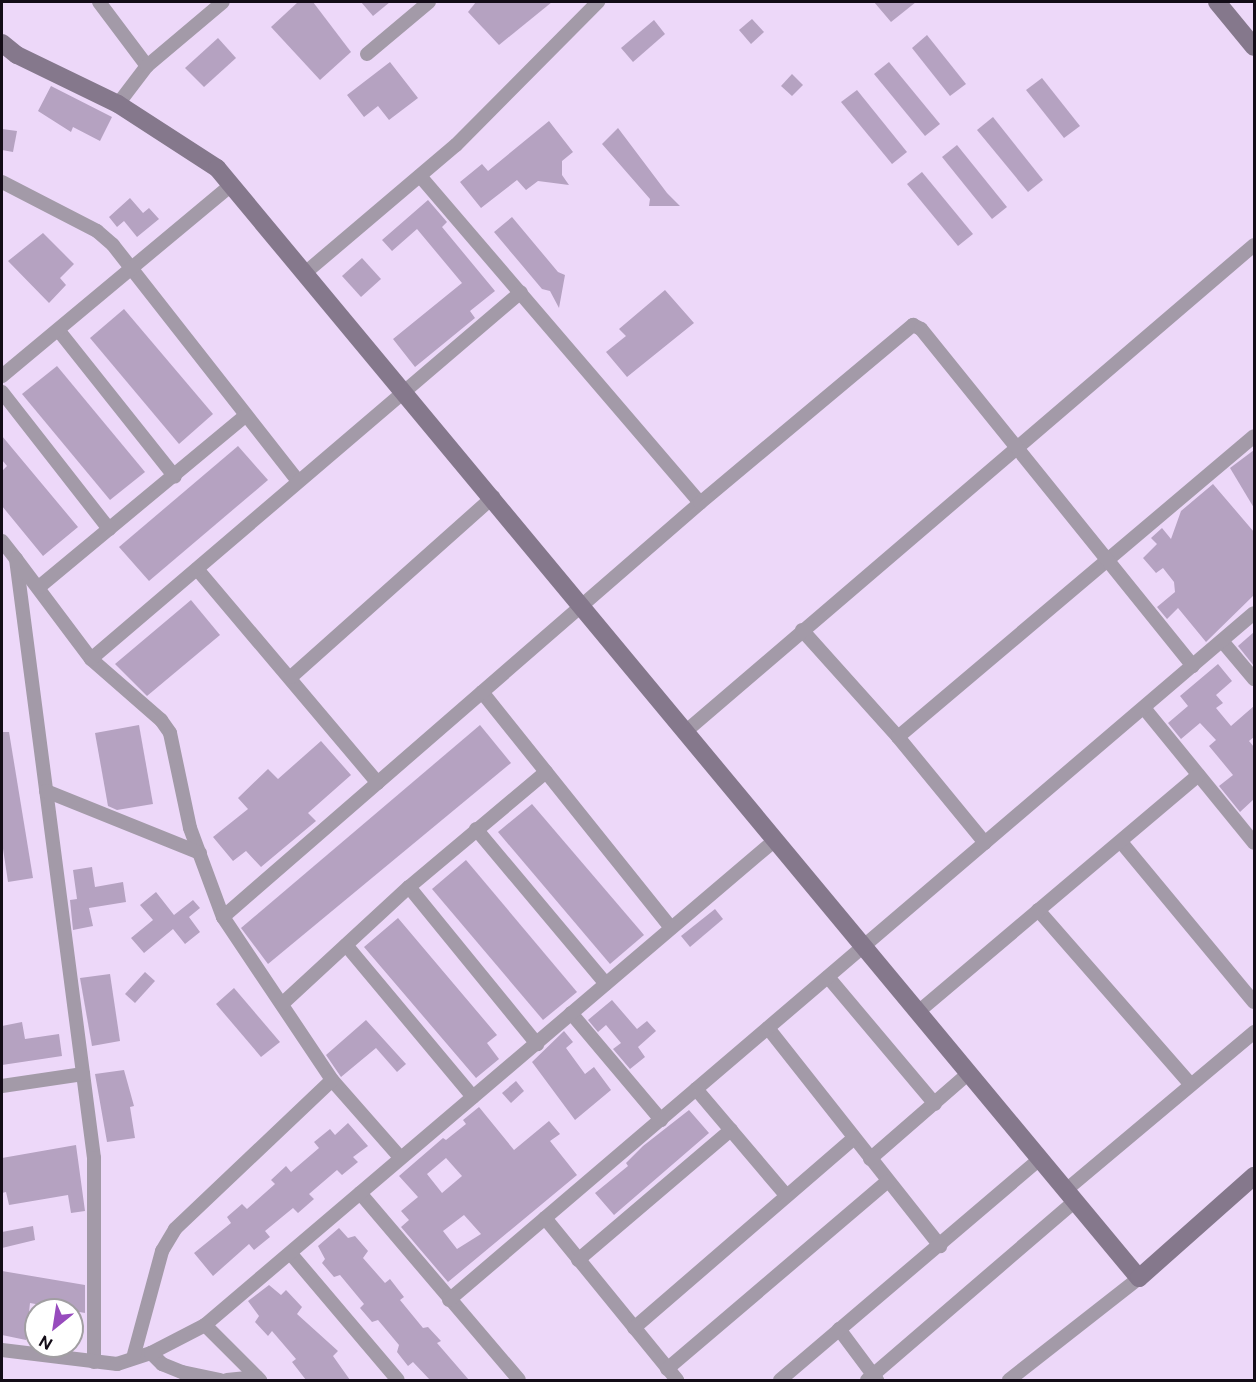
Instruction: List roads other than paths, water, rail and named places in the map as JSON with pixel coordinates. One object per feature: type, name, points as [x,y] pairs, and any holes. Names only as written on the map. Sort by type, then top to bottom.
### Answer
[{"type":"street","points":[[99,2],[147,66]]},
{"type":"street","points":[[118,104],[147,66],[223,2]]},
{"type":"street","points":[[367,54],[429,2]]},
{"type":"street","points":[[305,273],[420,176],[598,2]]},
{"type":"street","points":[[1217,2],[1254,47]]},
{"type":"street","points":[[2,43],[9,54],[118,104],[198,153],[231,184],[493,497],[580,606],[1138,1278]]},
{"type":"street","points":[[420,176],[700,503]]},
{"type":"street","points":[[2,182],[96,231],[128,267],[298,481]]},
{"type":"street","points":[[2,376],[59,331],[128,267],[231,184]]},
{"type":"street","points":[[685,732],[1014,448],[1253,249]]},
{"type":"street","points":[[91,659],[521,292]]},
{"type":"street","points":[[224,917],[580,606],[913,325],[921,329],[1014,448],[1108,558],[1193,666]]},
{"type":"street","points":[[59,331],[175,477]]},
{"type":"street","points":[[2,392],[109,529]]},
{"type":"street","points":[[39,587],[175,477],[245,416]]},
{"type":"street","points":[[898,737],[1254,436]]},
{"type":"street","points":[[291,677],[493,497]]},
{"type":"street","points":[[2,541],[39,587],[91,659],[161,720],[170,734],[190,828],[224,917],[332,1080],[400,1157]]},
{"type":"street","points":[[16,559],[94,1158],[94,1362]]},
{"type":"street","points":[[197,569],[291,677],[378,783]]},
{"type":"street","points":[[449,1300],[1254,613]]},
{"type":"street","points":[[802,630],[898,737],[985,843]]},
{"type":"street","points":[[1222,641],[1254,679]]},
{"type":"street","points":[[482,692],[671,928]]},
{"type":"street","points":[[1144,708],[1254,843]]},
{"type":"street","points":[[282,1004],[409,887],[546,772]]},
{"type":"street","points":[[918,1012],[1198,775]]},
{"type":"street","points":[[46,790],[200,853]]},
{"type":"street","points":[[476,829],[606,984]]},
{"type":"street","points":[[2,1350],[117,1364],[151,1353],[205,1325],[775,840]]},
{"type":"street","points":[[1120,842],[1254,1002]]},
{"type":"street","points":[[409,887],[537,1044]]},
{"type":"street","points":[[1038,910],[1191,1085]]},
{"type":"street","points":[[346,945],[472,1097]]},
{"type":"street","points":[[828,977],[935,1104]]},
{"type":"street","points":[[571,1013],[661,1120]]},
{"type":"street","points":[[768,1028],[853,1139],[940,1246]]},
{"type":"street","points":[[839,1329],[873,1379],[1191,1085],[1254,1032]]},
{"type":"street","points":[[870,1159],[969,1073]]},
{"type":"street","points":[[2,1086],[83,1074]]},
{"type":"street","points":[[133,1359],[162,1251],[175,1228],[332,1080]]},
{"type":"street","points":[[696,1089],[786,1195]]},
{"type":"street","points":[[578,1260],[731,1130]]},
{"type":"street","points":[[634,1329],[853,1139]]},
{"type":"street","points":[[780,1380],[1040,1159]]},
{"type":"street","points":[[1009,1380],[1138,1278],[1254,1176]]},
{"type":"street","points":[[667,1369],[887,1182]]},
{"type":"street","points":[[360,1193],[519,1380]]},
{"type":"street","points":[[545,1218],[676,1380]]},
{"type":"street","points":[[291,1254],[398,1380]]},
{"type":"street","points":[[205,1325],[258,1379]]},
{"type":"street","points":[[151,1353],[162,1364],[182,1372],[220,1380]]},
{"type":"street","points":[[227,1380],[258,1379]]}]
